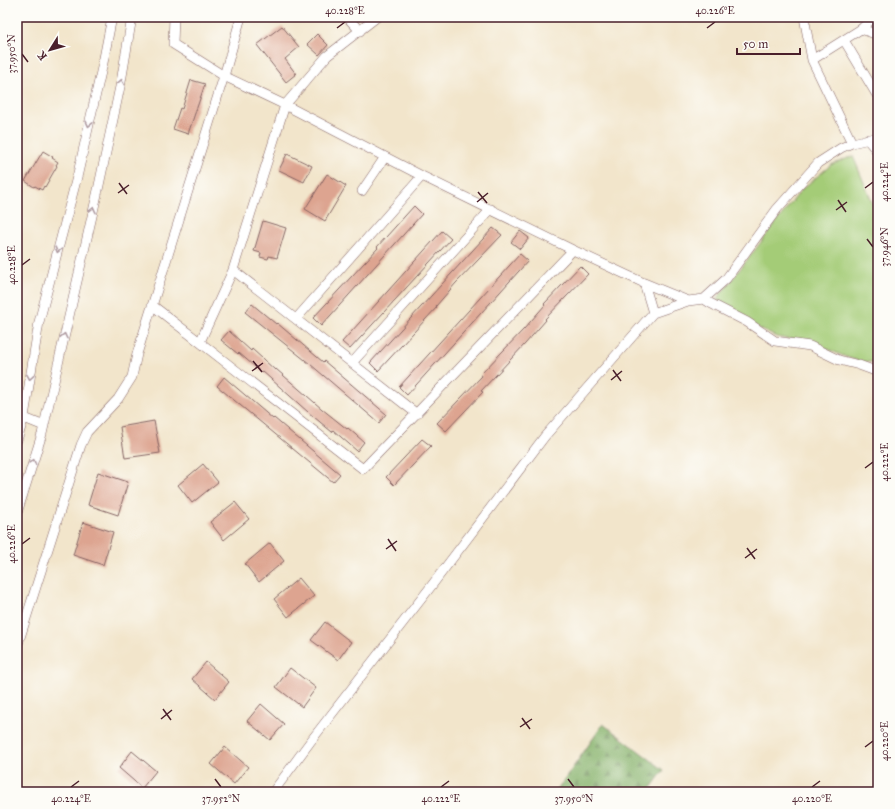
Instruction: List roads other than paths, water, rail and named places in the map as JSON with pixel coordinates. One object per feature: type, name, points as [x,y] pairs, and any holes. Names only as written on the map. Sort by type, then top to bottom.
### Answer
[{"type":"street","points":[[17,440],[38,322],[78,173],[112,17]]},
{"type":"street","points":[[17,513],[44,426],[101,175],[121,82],[132,17]]},
{"type":"street","points":[[174,17],[173,44],[224,76],[285,105],[422,176],[573,250],[644,283],[688,301]]},
{"type":"street","points":[[17,648],[81,445],[87,432],[118,399],[132,377],[137,354],[241,17]]},
{"type":"street","points":[[347,17],[360,31]]},
{"type":"street","points":[[200,342],[233,270],[285,105],[327,56],[378,17]]},
{"type":"street","points":[[804,17],[812,60],[852,143]]},
{"type":"street","points":[[812,60],[862,29],[874,17]]},
{"type":"street","points":[[862,29],[878,35]]},
{"type":"street","points":[[844,40],[878,97]]},
{"type":"street","points":[[273,792],[314,736],[429,589],[545,436],[652,313],[688,301],[704,299],[726,279],[777,209],[818,163],[840,148],[852,143],[878,137]]},
{"type":"street","points":[[867,139],[878,152]]},
{"type":"street","points":[[362,191],[386,157]]},
{"type":"street","points":[[296,319],[422,176]]},
{"type":"street","points":[[352,363],[491,209]]},
{"type":"street","points":[[152,305],[364,469],[573,250]]},
{"type":"street","points":[[233,270],[417,414]]},
{"type":"street","points":[[644,283],[652,313]]},
{"type":"street","points":[[704,299],[747,322],[775,341],[810,346],[840,360],[878,372]]},
{"type":"street","points":[[21,416],[44,426]]}]
